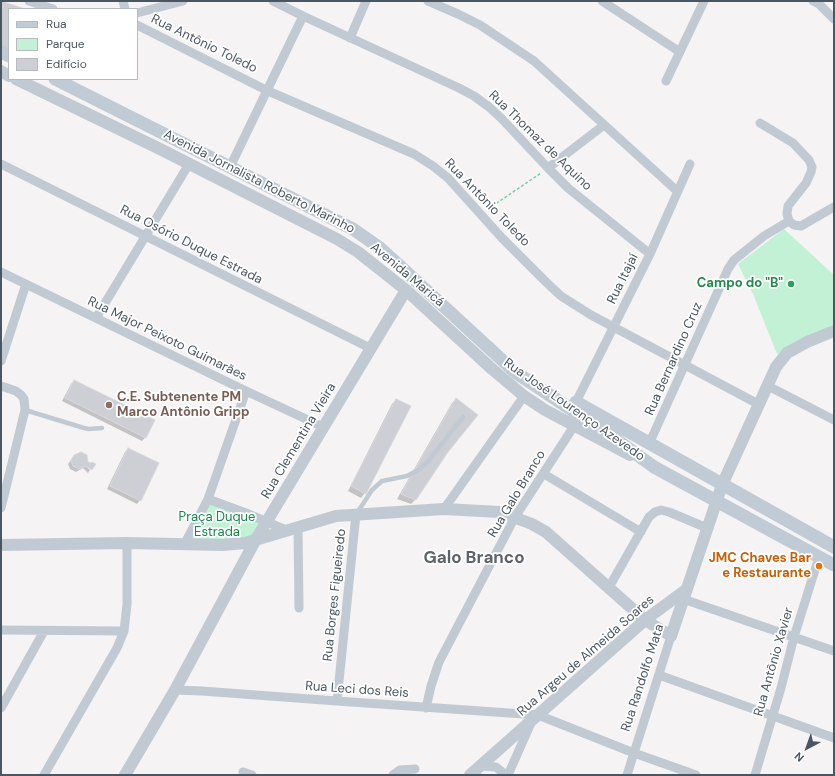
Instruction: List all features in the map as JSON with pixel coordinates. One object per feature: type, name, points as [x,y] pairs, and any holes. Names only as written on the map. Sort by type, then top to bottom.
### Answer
[{"type":"main road","name":"Avenida Jornalista Roberto Marinho","points":[[57,80],[332,217],[353,229],[380,248],[500,358]]},
{"type":"main road","name":"Rua José Lourenço Azevedo","points":[[500,358],[649,444],[834,547]]},
{"type":"main road","name":"Rua José Lourenço Azevedo","points":[[500,358],[516,372],[614,438],[654,467],[834,566]]},
{"type":"street","points":[[29,1],[50,8]]},
{"type":"street","points":[[138,14],[183,1]]},
{"type":"street","name":"Rua Thomaz de Aquino","points":[[273,1],[474,96],[489,107],[568,188],[650,254]]},
{"type":"street","points":[[350,38],[366,1]]},
{"type":"street","points":[[428,1],[480,25],[534,61],[677,191]]},
{"type":"street","points":[[602,1],[680,52]]},
{"type":"street","points":[[666,81],[704,1]]},
{"type":"street","points":[[819,2],[834,19]]},
{"type":"street","points":[[230,167],[303,16]]},
{"type":"street","name":"Rua Antônio Toledo","points":[[138,25],[268,90],[414,154],[448,178],[507,244],[561,296],[614,328],[760,405]]},
{"type":"street","name":"Avenida Maricá","points":[[18,80],[337,239],[374,263],[524,396],[545,410],[574,426],[654,467]]},
{"type":"street","points":[[760,123],[802,150],[812,167],[806,183],[788,206],[787,214],[789,221],[794,225],[801,226],[834,207]]},
{"type":"street","points":[[548,168],[604,125]]},
{"type":"street","name":"Rua Osório Duque Estrada","points":[[1,164],[370,348]]},
{"type":"street","points":[[96,318],[188,164]]},
{"type":"street","name":"Rua Itajaí","points":[[576,402],[650,254],[690,164]]},
{"type":"street","name":"Rua Bernardino Cruz","points":[[649,444],[686,365],[728,269],[734,260],[764,236],[789,221]]},
{"type":"street","name":"Rua Major Peixoto Guimarães","points":[[1,272],[323,427]]},
{"type":"street","points":[[1,361],[26,284]]},
{"type":"street","name":"Rua Clementina Vieira","points":[[125,775],[175,690],[267,521],[406,290]]},
{"type":"street","points":[[834,331],[807,342],[787,353],[776,367],[760,405],[722,485],[706,528],[685,594],[834,651]]},
{"type":"street","points":[[1,386],[16,391],[21,395],[24,399],[25,410],[1,508]]},
{"type":"street","points":[[768,386],[834,420]]},
{"type":"street","points":[[184,545],[208,499],[246,391]]},
{"type":"street","points":[[444,510],[524,396]]},
{"type":"street","name":"Rua Galo Branco","points":[[426,708],[439,662],[515,517],[574,426]]},
{"type":"street","points":[[544,474],[641,532]]},
{"type":"street","points":[[208,499],[267,521],[286,530]]},
{"type":"street","points":[[1,545],[127,543],[223,545],[256,541],[286,530],[336,516],[444,510],[500,512],[532,524],[546,532],[645,620],[671,636]]},
{"type":"street","points":[[608,588],[649,517],[656,512],[661,510],[669,512],[706,528]]},
{"type":"street","name":"Rua Borges Figueiredo","points":[[337,702],[356,514]]},
{"type":"street","points":[[298,527],[299,608]]},
{"type":"street","points":[[44,775],[117,648],[124,631],[127,604],[127,543]]},
{"type":"street","name":"Rua Antônio Xavier","points":[[755,775],[794,636],[819,557]]},
{"type":"street","name":"Rua Argeu de Almeida Soares","points":[[470,775],[645,620],[685,594]]},
{"type":"street","name":"Rua Randolfo Mata","points":[[627,775],[685,594]]},
{"type":"street","points":[[1,630],[124,631]]},
{"type":"street","points":[[1,708],[44,631]]},
{"type":"street","points":[[659,676],[773,715],[834,738]]},
{"type":"street","name":"Rua Leci dos Reis","points":[[175,690],[426,708],[535,718],[696,775]]},
{"type":"street","points":[[480,766],[496,767],[507,775],[535,718]]},
{"type":"street","points":[[394,775],[400,770],[415,769]]},
{"type":"lane","points":[[25,410],[84,428],[102,428]]},
{"type":"lane","points":[[356,514],[372,490],[382,482],[406,476],[420,469],[430,460],[463,418]]},
{"type":"path","points":[[481,214],[548,168]]},
{"type":"green space","name":"Campo do \"B\"","points":[[784,229],[834,275],[834,324],[777,354],[753,294],[738,264]]},
{"type":"green space","name":"Praça Duque Estrada","points":[[207,501],[267,521],[255,541],[184,545]]},
{"type":"building","points":[[1,1],[22,8],[8,8],[8,50],[1,46]]},
{"type":"building","points":[[74,380],[155,420],[146,438],[65,398]]},
{"type":"building","points":[[456,398],[478,415],[448,452],[416,500],[401,494]]},
{"type":"building","points":[[396,399],[411,406],[366,494],[351,486]]},
{"type":"building","points":[[128,448],[159,463],[141,501],[110,486]]},
{"type":"building","points":[[81,452],[87,455],[88,462],[96,464],[92,470],[86,466],[79,469],[73,466],[71,460],[74,455]]},
{"type":"place","name":"Campo do \"B\"","points":[[791,284]]},
{"type":"place","name":"C.E. Subtenente PM Marco Antônio Gripp","points":[[109,405]]},
{"type":"place","name":"JMC Chaves Bar e Restaurante","points":[[819,566]]},
{"type":"district","name":"Galo Branco","points":[[474,559]]}]
